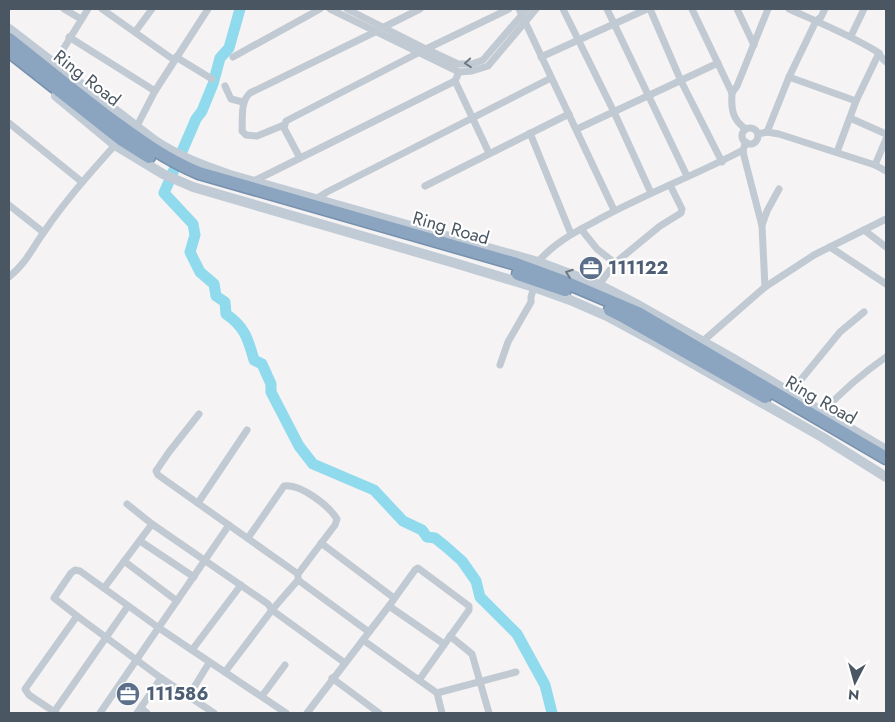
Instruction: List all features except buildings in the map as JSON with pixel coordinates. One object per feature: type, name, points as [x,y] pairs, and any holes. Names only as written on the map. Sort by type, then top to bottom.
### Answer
[{"type":"highway","name":"Ring Road","points":[[9,39],[167,163]]},
{"type":"highway","name":"Ring Road","points":[[9,51],[122,140],[167,163],[190,173],[515,272],[565,290],[624,317],[886,468]]},
{"type":"highway","name":"Ring Road","points":[[190,173],[513,263],[565,282],[638,314],[886,458]]},
{"type":"street","points":[[64,9],[80,20]]},
{"type":"street","points":[[54,64],[88,9]]},
{"type":"street","points":[[102,9],[175,58],[212,79]]},
{"type":"street","points":[[135,32],[152,9]]},
{"type":"street","points":[[137,126],[154,91],[208,9]]},
{"type":"street","points":[[233,57],[320,9]]},
{"type":"street","points":[[330,9],[459,72],[472,71],[488,66],[522,15],[536,9]]},
{"type":"street","points":[[347,9],[458,64],[472,64],[483,60],[527,9]]},
{"type":"street","points":[[384,27],[420,9]]},
{"type":"street","points":[[426,49],[509,9]]},
{"type":"street","points":[[563,9],[580,40],[651,193]]},
{"type":"street","points":[[607,9],[687,176]]},
{"type":"street","points":[[541,57],[648,9],[681,81],[722,162]]},
{"type":"street","points":[[692,9],[732,92],[731,107],[734,118],[739,125],[746,129],[753,128],[758,134]]},
{"type":"street","points":[[737,9],[754,45]]},
{"type":"street","points":[[732,92],[738,86],[768,9]]},
{"type":"street","points":[[789,9],[851,36],[884,56],[856,101],[837,152]]},
{"type":"street","points":[[767,132],[789,77],[816,21],[821,17],[825,9]]},
{"type":"street","points":[[851,36],[864,9]]},
{"type":"street","points":[[522,15],[614,210]]},
{"type":"street","points":[[9,29],[155,141],[167,163]]},
{"type":"street","points":[[377,31],[250,92],[243,102],[242,131],[246,135],[257,136],[284,125],[286,121],[418,53]]},
{"type":"street","points":[[69,37],[154,91]]},
{"type":"street","points":[[9,58],[115,145],[167,163]]},
{"type":"street","points":[[577,129],[718,63]]},
{"type":"street","points":[[254,182],[455,81],[459,72]]},
{"type":"street","points":[[789,77],[856,101]]},
{"type":"street","points":[[316,199],[326,192],[551,78]]},
{"type":"street","points":[[455,81],[489,153]]},
{"type":"street","points":[[225,86],[231,99],[243,102]]},
{"type":"street","points":[[425,186],[569,114]]},
{"type":"street","points":[[850,118],[886,134]]},
{"type":"street","points":[[9,123],[82,182]]},
{"type":"street","points":[[284,125],[300,158]]},
{"type":"street","points":[[746,129],[743,136],[746,142],[744,150],[762,226],[765,287]]},
{"type":"street","points":[[758,134],[767,132],[779,134],[886,170]]},
{"type":"street","points":[[530,133],[571,234]]},
{"type":"street","points":[[746,142],[749,144],[756,141],[758,134]]},
{"type":"street","points":[[875,165],[886,139]]},
{"type":"street","points":[[9,277],[29,257],[43,232],[82,182],[115,145]]},
{"type":"street","points":[[538,262],[548,251],[571,234],[614,210],[722,162],[744,150]]},
{"type":"street","points":[[190,173],[254,182],[316,199],[538,262],[599,286],[702,341],[886,450]]},
{"type":"street","points":[[190,173],[534,287],[601,314],[648,338],[822,437],[886,477]]},
{"type":"street","points":[[599,286],[614,262],[660,226],[681,213],[682,209],[670,185]]},
{"type":"street","points":[[762,226],[767,211],[779,189]]},
{"type":"street","points":[[9,205],[43,232]]},
{"type":"street","points":[[702,341],[765,287],[790,269],[886,219]]},
{"type":"street","points":[[581,229],[597,249],[614,262]]},
{"type":"street","points":[[864,230],[886,248]]},
{"type":"street","points":[[830,247],[886,284]]},
{"type":"street","points":[[500,365],[508,342],[531,302],[530,296],[534,287]]},
{"type":"street","points":[[790,393],[840,332],[864,312]]},
{"type":"street","points":[[823,412],[844,390],[886,356]]},
{"type":"street","points":[[199,414],[156,471],[158,475],[248,538],[369,632]]},
{"type":"street","points":[[198,503],[247,430]]},
{"type":"street","points":[[225,672],[298,577],[335,525],[337,519],[333,513],[309,494],[289,485],[284,486],[248,538]]},
{"type":"street","points":[[127,504],[152,524],[268,604],[272,610],[345,663]]},
{"type":"street","points":[[104,588],[152,524]]},
{"type":"street","points":[[100,713],[229,525]]},
{"type":"street","points":[[140,541],[194,577]]},
{"type":"street","points":[[321,543],[394,598]]},
{"type":"street","points":[[124,561],[177,601]]},
{"type":"street","points":[[307,713],[418,568],[469,606],[469,610],[419,680]]},
{"type":"street","points":[[214,713],[204,710],[54,598],[71,573],[75,570],[80,571],[209,663],[286,713]]},
{"type":"street","points":[[192,650],[241,585]]},
{"type":"street","points":[[77,616],[24,689],[29,695],[55,713],[128,606]]},
{"type":"street","points":[[390,606],[444,644]]},
{"type":"street","points":[[450,636],[472,654],[489,713]]},
{"type":"street","points":[[363,640],[436,693],[442,713]]},
{"type":"street","points":[[188,697],[209,663]]},
{"type":"street","points":[[262,696],[285,665]]},
{"type":"street","points":[[436,693],[516,672]]},
{"type":"street","points":[[147,713],[139,711],[162,678]]},
{"type":"street","points":[[332,678],[379,713]]},
{"type":"waterway","points":[[240,9],[229,48],[220,58],[213,84],[202,111],[196,119],[164,193],[193,224],[195,235],[190,252],[200,272],[214,284],[216,296],[225,302],[226,314],[238,324],[245,334],[254,360],[262,364],[271,384],[271,392],[299,446],[313,464],[374,490],[403,521],[422,530],[427,537],[435,538],[462,561],[476,581],[480,597],[517,634],[545,685],[552,713]]},
{"type":"place","name":"111122","points":[[591,268]]},
{"type":"place","name":"111586","points":[[128,694]]}]
